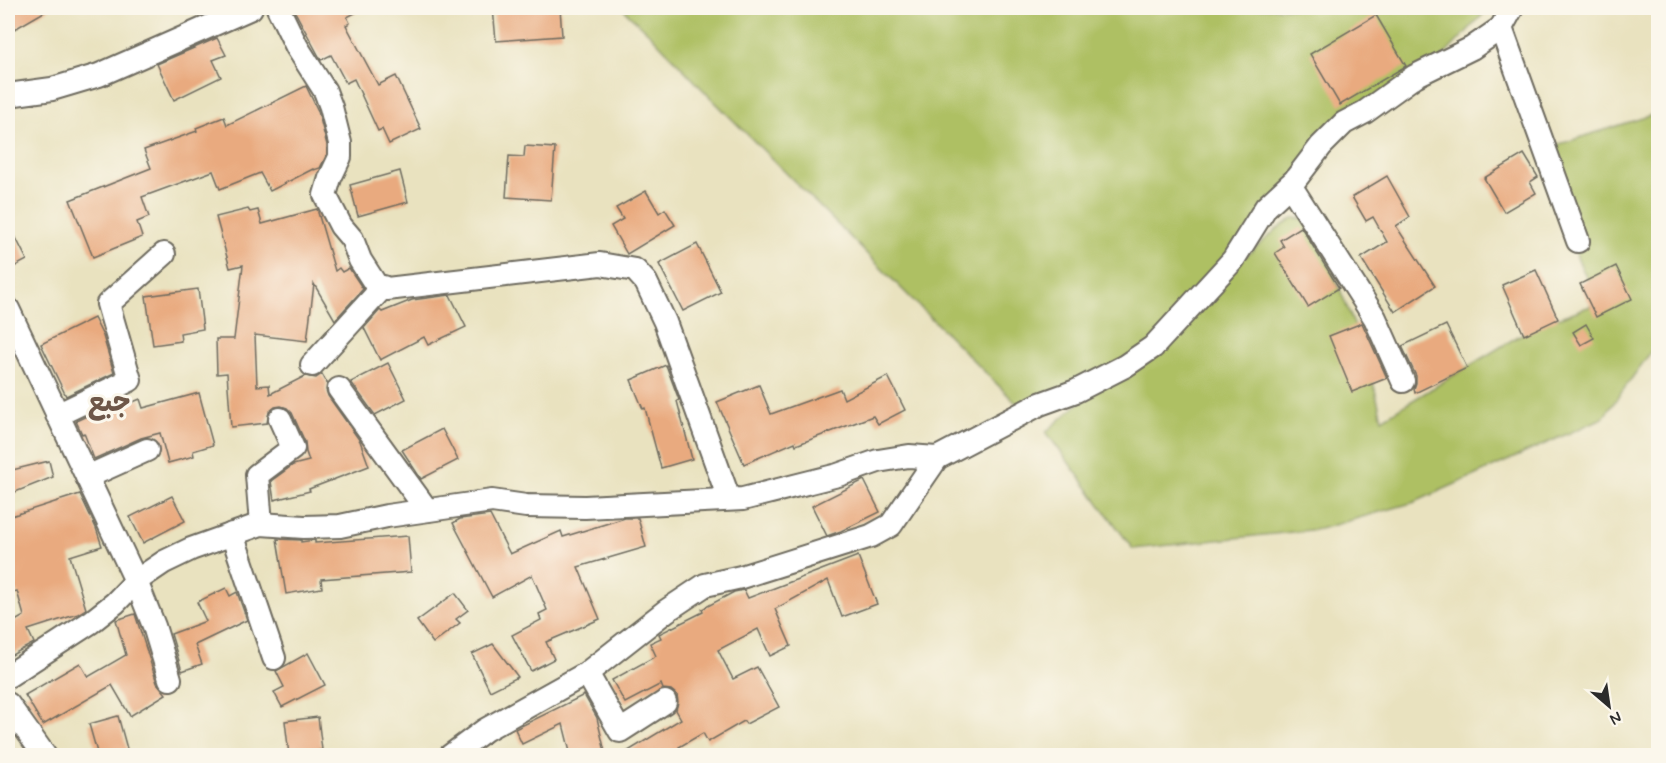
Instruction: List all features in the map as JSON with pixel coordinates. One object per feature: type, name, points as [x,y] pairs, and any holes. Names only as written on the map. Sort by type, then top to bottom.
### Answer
[{"type":"street","points":[[8,95],[52,89],[99,75],[251,8]]},
{"type":"street","points":[[278,8],[297,47],[325,91],[332,107],[340,143],[340,157],[325,195],[341,226],[352,239],[360,260],[375,285],[387,289],[600,264],[635,270],[646,282],[665,322],[729,499]]},
{"type":"street","points":[[450,756],[485,730],[587,673],[666,611],[705,585],[741,577],[871,536],[891,525],[937,458],[1032,408],[1076,391],[1125,366],[1153,347],[1233,260],[1266,207],[1290,185],[1321,146],[1344,123],[1365,112],[1415,76],[1472,48],[1512,13],[1578,241]]},
{"type":"street","points":[[1290,185],[1375,318],[1403,381]]},
{"type":"street","points":[[57,415],[130,380],[108,304],[164,254]]},
{"type":"street","points":[[312,365],[383,287]]},
{"type":"street","points":[[8,309],[136,581],[154,626],[170,680]]},
{"type":"street","points":[[339,389],[427,510]]},
{"type":"street","points":[[261,524],[257,475],[293,448],[280,419]]},
{"type":"street","points":[[87,477],[147,450]]},
{"type":"street","points":[[8,675],[91,622],[115,603],[136,581],[164,562],[191,549],[261,524],[304,527],[340,525],[492,501],[526,506],[585,507],[743,499],[854,470],[878,461],[909,456],[937,458]]},
{"type":"street","points":[[232,534],[274,658]]},
{"type":"street","points":[[587,673],[620,731],[665,702]]},
{"type":"street","points":[[8,704],[45,756]]},
{"type":"green space","points":[[622,8],[1489,8],[1436,64],[1344,123],[1197,299],[1277,229],[1293,218],[1306,219],[1333,272],[1367,357],[1382,419],[1535,326],[1599,303],[1578,260],[1544,149],[1658,113],[1658,342],[1603,418],[1415,502],[1320,529],[1133,549],[1046,432],[1117,369],[1024,411]]},
{"type":"building","points":[[8,8],[51,8],[8,33]]},
{"type":"building","points":[[293,8],[365,8],[347,17],[350,23],[346,25],[378,85],[396,76],[421,129],[389,144],[382,129],[378,131],[354,79],[346,83],[331,55],[321,60]]},
{"type":"building","points":[[493,8],[560,8],[562,36],[496,41]]},
{"type":"building","points":[[1376,15],[1406,66],[1340,105],[1310,54]]},
{"type":"building","points":[[217,38],[226,55],[213,60],[221,77],[174,100],[157,64]]},
{"type":"building","points":[[306,86],[318,111],[327,145],[327,154],[320,168],[313,169],[270,191],[260,173],[220,189],[213,171],[142,197],[149,217],[137,222],[142,237],[93,257],[70,200],[151,168],[144,150],[197,131],[196,128],[224,117],[227,125]]},
{"type":"building","points":[[525,146],[555,148],[551,200],[506,197],[509,156],[524,157]]},
{"type":"building","points":[[1524,154],[1538,177],[1530,182],[1536,193],[1504,212],[1484,178]]},
{"type":"building","points":[[400,171],[408,202],[358,216],[350,185]]},
{"type":"building","points":[[1387,176],[1410,217],[1396,226],[1435,286],[1395,312],[1361,258],[1387,242],[1373,217],[1366,221],[1352,197]]},
{"type":"building","points":[[646,191],[659,213],[665,209],[675,225],[627,254],[611,226],[623,219],[616,208]]},
{"type":"building","points":[[248,209],[250,212],[258,210],[262,224],[317,209],[335,271],[339,268],[342,272],[349,268],[363,289],[335,320],[314,284],[307,341],[255,335],[257,386],[269,385],[270,394],[305,376],[316,378],[322,374],[327,383],[328,396],[360,441],[369,466],[309,489],[310,491],[274,500],[271,481],[293,465],[309,461],[305,442],[292,413],[287,408],[275,407],[269,412],[267,423],[231,427],[227,373],[217,374],[216,339],[234,339],[243,265],[230,268],[216,217]]},
{"type":"building","points":[[8,222],[27,260],[8,270]]},
{"type":"building","points":[[1301,227],[1339,288],[1308,307],[1275,253],[1284,247],[1280,240]]},
{"type":"building","points":[[697,244],[721,292],[683,311],[659,264]]},
{"type":"building","points":[[1616,266],[1632,299],[1596,317],[1580,284]]},
{"type":"building","points":[[1536,270],[1558,319],[1524,335],[1502,285]]},
{"type":"building","points":[[198,289],[203,329],[180,333],[181,341],[153,345],[146,296]]},
{"type":"building","points":[[450,295],[466,327],[428,345],[424,337],[380,360],[364,328],[380,310],[382,312],[412,300]]},
{"type":"building","points":[[94,318],[103,336],[114,373],[66,396],[41,344]]},
{"type":"building","points":[[1362,323],[1387,378],[1352,392],[1329,336]]},
{"type":"building","points":[[1586,324],[1594,338],[1581,345],[1573,332]]},
{"type":"building","points":[[1446,325],[1467,368],[1415,393],[1416,376],[1402,346]]},
{"type":"building","points":[[388,363],[406,399],[375,415],[351,382]]},
{"type":"building","points":[[666,365],[679,400],[677,401],[692,459],[661,468],[645,408],[643,409],[631,380]]},
{"type":"building","points":[[888,376],[905,410],[878,424],[873,416],[796,445],[795,442],[744,464],[717,402],[759,385],[771,414],[840,389],[844,399]]},
{"type":"building","points":[[199,393],[213,445],[193,451],[194,456],[168,463],[160,433],[141,438],[94,459],[84,433],[82,434],[76,421],[95,412],[97,417],[140,399],[143,408]]},
{"type":"building","points":[[442,429],[458,460],[421,479],[402,450]]},
{"type":"building","points":[[49,461],[53,477],[8,495],[8,471]]},
{"type":"building","points":[[864,480],[880,512],[827,536],[812,506]]},
{"type":"building","points":[[80,494],[102,546],[70,556],[86,609],[78,614],[28,630],[34,643],[8,657],[8,625],[24,616],[17,591],[8,594],[8,517]]},
{"type":"building","points":[[172,496],[185,521],[143,543],[130,517]]},
{"type":"building","points":[[490,515],[510,554],[561,531],[563,537],[625,518],[638,518],[646,547],[578,567],[600,619],[546,642],[554,659],[531,671],[512,635],[541,620],[539,614],[547,610],[532,575],[492,597],[453,523],[460,519]]},
{"type":"building","points":[[408,536],[411,572],[321,579],[322,588],[286,594],[277,539],[301,540],[301,542],[315,540],[315,543]]},
{"type":"building","points":[[858,556],[877,604],[842,617],[828,580],[775,609],[791,646],[770,656],[758,629],[718,650],[733,679],[757,667],[779,707],[746,724],[744,721],[708,742],[703,733],[679,747],[684,756],[620,756],[681,719],[676,710],[677,695],[671,690],[663,689],[661,684],[625,703],[612,680],[656,656],[650,643],[661,638],[659,634],[703,612],[702,609],[734,592],[744,590],[748,598]]},
{"type":"building","points":[[226,588],[230,596],[237,592],[247,620],[195,645],[202,664],[182,671],[171,634],[206,621],[197,602]]},
{"type":"building","points":[[455,593],[468,610],[456,619],[460,623],[433,643],[417,621]]},
{"type":"building","points":[[135,614],[157,683],[166,694],[130,716],[112,685],[43,725],[25,695],[80,663],[88,677],[126,655],[116,620]]},
{"type":"building","points":[[493,644],[518,677],[490,691],[472,654]]},
{"type":"building","points":[[308,653],[325,685],[282,707],[274,692],[284,687],[276,671]]},
{"type":"building","points":[[584,695],[597,718],[606,756],[571,756],[563,724],[522,744],[515,729]]},
{"type":"building","points":[[118,716],[129,756],[98,756],[89,724]]},
{"type":"building","points":[[318,717],[322,750],[289,755],[285,721]]},
{"type":"district","name":"جبع","points":[[109,403]]}]
